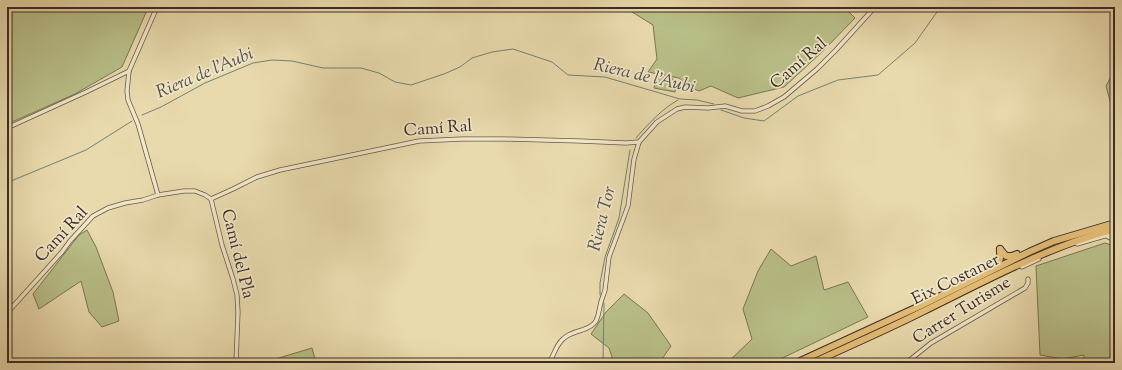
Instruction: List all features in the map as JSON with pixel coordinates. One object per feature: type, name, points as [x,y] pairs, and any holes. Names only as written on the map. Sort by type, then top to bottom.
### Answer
[{"type":"highway","points":[[796,363],[883,324],[1054,241],[1115,223]]},
{"type":"highway","name":"Eix Costaner","points":[[812,363],[894,326],[1026,261],[1078,240],[1115,229]]},
{"type":"highway","points":[[933,300],[946,290],[997,264],[1001,258],[1000,249],[1006,256],[1012,256],[1052,239],[1069,236]]},
{"type":"highway","points":[[894,326],[934,310],[1022,267]]},
{"type":"street","points":[[157,7],[129,71],[127,91],[128,100],[138,124],[158,195]]},
{"type":"street","name":"Camí Ral","points":[[7,313],[93,216],[108,208],[158,195],[184,191],[195,191],[204,194],[211,199],[257,176],[419,141],[505,139],[626,143],[639,142],[657,122],[677,109],[685,107],[708,108],[725,106],[742,111],[755,111],[784,97],[817,69],[875,7]]},
{"type":"street","points":[[7,128],[129,71]]},
{"type":"street","points":[[549,363],[554,356],[559,342],[570,334],[586,329],[596,322],[601,300],[604,296],[609,257],[628,206],[634,159],[639,142]]},
{"type":"street","name":"Camí del Pla","points":[[211,199],[222,245],[237,295],[238,312],[236,363]]},
{"type":"street","points":[[1022,267],[1063,249],[1115,233]]},
{"type":"street","points":[[1106,235],[1112,239],[1115,244]]},
{"type":"street","name":"Carrer Turisme","points":[[906,363],[937,339],[1025,288],[1028,283],[1028,279]]},
{"type":"green space","points":[[7,7],[107,7],[103,10],[108,11],[148,8],[122,67],[75,94],[7,125]]},
{"type":"green space","points":[[624,7],[844,7],[855,18],[822,52],[784,87],[738,98],[711,86],[699,91],[689,87],[679,78],[648,72],[657,59],[653,25]]},
{"type":"green space","points":[[1115,69],[1115,111],[1113,112],[1106,86]]},
{"type":"green space","points":[[657,76],[677,80],[675,92],[654,88]]},
{"type":"green space","points":[[87,230],[96,247],[113,292],[119,321],[102,327],[89,312],[81,281],[39,309],[33,294],[79,235]]},
{"type":"green space","points":[[1105,243],[1111,245],[1115,244],[1115,363],[1083,363],[1084,355],[1062,359],[1040,355],[1036,266]]},
{"type":"green space","points":[[771,249],[791,266],[816,256],[824,290],[848,282],[868,317],[772,363],[727,363],[752,339],[743,309],[758,271]]},
{"type":"green space","points":[[624,294],[648,313],[671,346],[662,359],[665,363],[614,363],[609,348],[591,334],[606,312]]},
{"type":"green space","points":[[312,348],[316,363],[262,363]]},
{"type":"waterway","name":"Riera de l'Aubi","points":[[721,110],[744,118],[764,121],[798,96],[838,80],[878,75],[915,43],[939,9],[943,7]]},
{"type":"waterway","name":"Riera de l'Aubi","points":[[142,115],[161,107],[205,83],[253,63],[272,60],[292,61],[323,68],[361,68],[379,73],[395,82],[411,85],[460,67],[472,58],[492,52],[513,49],[552,62],[568,75],[605,77],[680,99],[697,100],[714,104]]},
{"type":"waterway","name":"Riera Tor","points":[[636,138],[661,112],[678,100]]},
{"type":"waterway","name":"Riera de l'Aubi","points":[[7,181],[11,181],[86,150],[132,121]]},
{"type":"waterway","name":"Riera Tor","points":[[600,295],[600,283],[605,257],[619,218],[630,150]]},
{"type":"waterway","name":"Riera Tor","points":[[603,363],[604,303]]}]
